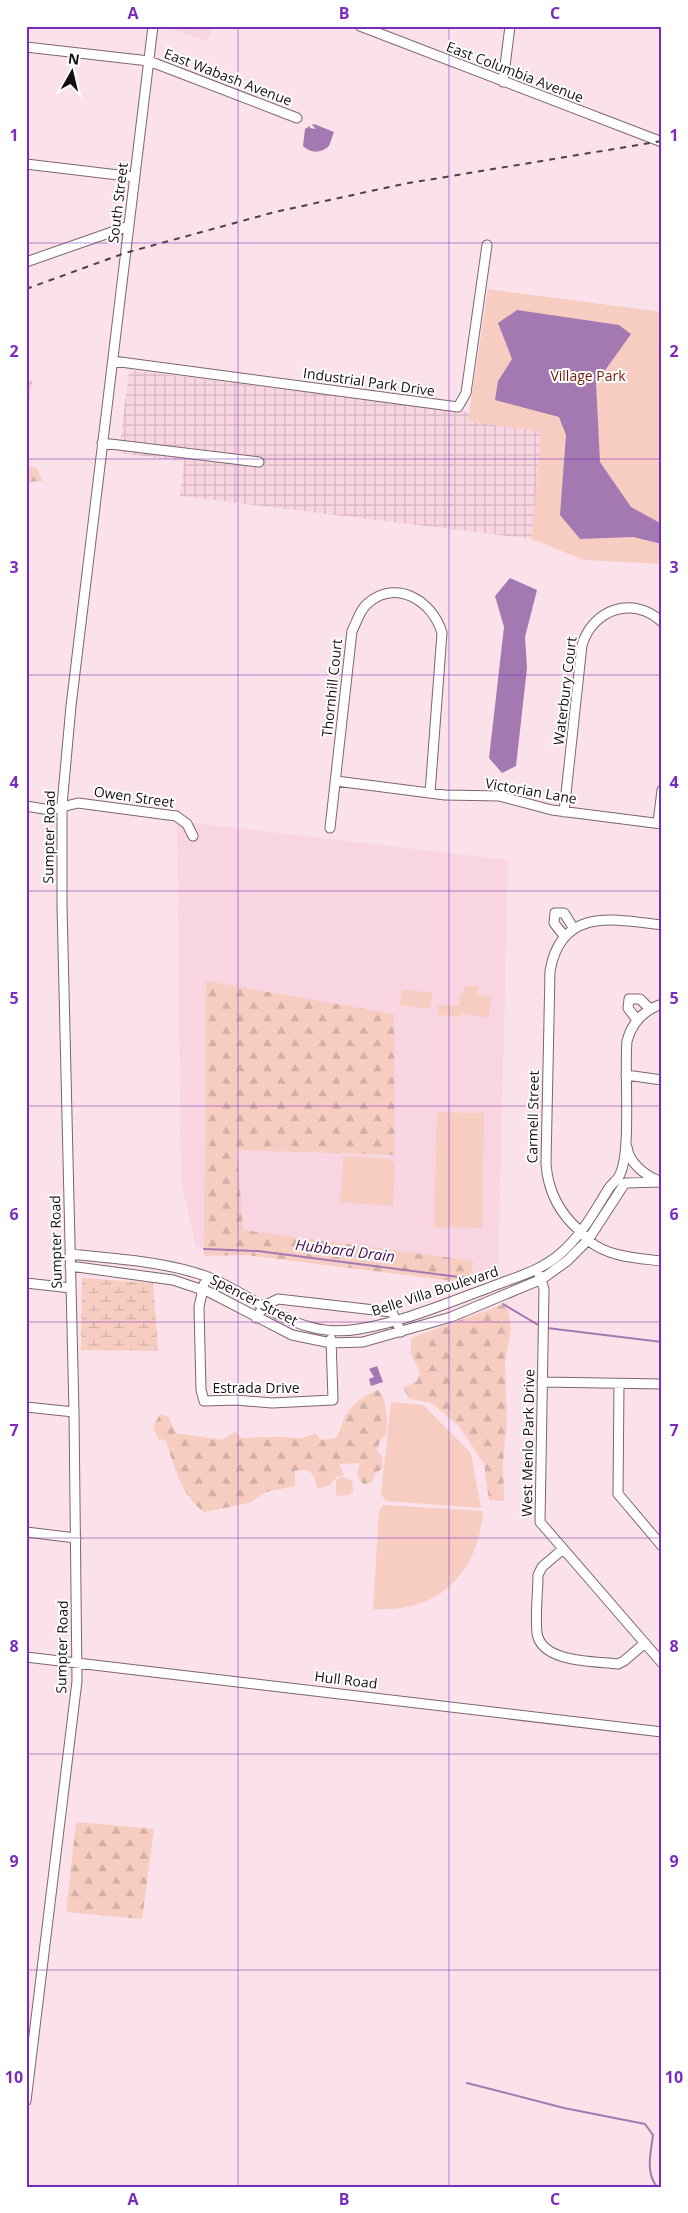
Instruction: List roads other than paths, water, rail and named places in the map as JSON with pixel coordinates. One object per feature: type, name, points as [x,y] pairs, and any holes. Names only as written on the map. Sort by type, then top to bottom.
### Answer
[{"type":"street","name":"South Street","points":[[110,383],[153,26]]},
{"type":"street","name":"East Columbia Avenue","points":[[360,26],[662,142]]},
{"type":"street","points":[[503,82],[510,26]]},
{"type":"street","name":"East Wabash Avenue","points":[[26,47],[149,61],[297,118]]},
{"type":"street","points":[[26,164],[135,177]]},
{"type":"street","points":[[26,262],[129,226]]},
{"type":"street","name":"Industrial Park Drive","points":[[113,361],[458,407],[466,393],[487,246]]},
{"type":"street","name":"Sumpter Road","points":[[26,2101],[77,1681],[74,1412],[62,905],[62,806],[70,706],[110,383]]},
{"type":"street","points":[[102,443],[259,462]]},
{"type":"street","name":"Thornhill Court","points":[[330,828],[352,631],[358,615],[367,604],[386,594],[403,593],[418,599],[430,609],[442,633],[430,793]]},
{"type":"street","name":"Waterbury Court","points":[[564,812],[585,635],[599,616],[615,609],[642,610],[662,622]]},
{"type":"street","name":"Victorian Lane","points":[[336,781],[430,793],[499,796],[564,812],[660,823]]},
{"type":"street","points":[[660,823],[662,790]]},
{"type":"street","name":"Owen Street","points":[[26,806],[50,810],[78,803],[176,816],[187,824],[193,836]]},
{"type":"street","points":[[565,937],[554,923],[555,913],[564,913],[574,929]]},
{"type":"street","name":"Carmell Street","points":[[662,925],[603,919],[592,920],[574,929],[565,937],[554,954],[550,971],[546,1164],[548,1184],[556,1203],[573,1228],[581,1232],[588,1240],[616,1254],[662,1261]]},
{"type":"street","points":[[637,1020],[628,1008],[630,999],[640,1000],[649,1008]]},
{"type":"street","name":"Belle Villa Boulevard","points":[[662,1004],[649,1008],[637,1020],[627,1041],[626,1075],[626,1139],[628,1154],[637,1167],[650,1177],[662,1182]]},
{"type":"street","points":[[626,1075],[662,1080]]},
{"type":"street","name":"Belle Villa Boulevard","points":[[70,1254],[159,1264],[207,1277],[264,1306],[283,1318],[310,1327],[331,1330],[357,1329],[396,1320],[445,1305],[536,1270],[559,1255],[581,1232],[593,1216],[610,1186],[620,1176],[626,1139]]},
{"type":"street","name":"Belle Villa Boulevard","points":[[588,1240],[625,1183],[662,1182]]},
{"type":"street","name":"Spencer Street","points":[[70,1266],[153,1276],[203,1289],[292,1335],[331,1343],[363,1342],[475,1308],[542,1279],[567,1261],[588,1240]]},
{"type":"street","name":"West Menlo Park Drive","points":[[536,1270],[542,1279],[544,1290],[539,1519],[662,1663]]},
{"type":"street","name":"Estrada Drive","points":[[207,1277],[199,1307],[201,1390],[204,1401],[236,1400],[272,1403],[333,1400],[331,1330]]},
{"type":"street","points":[[26,1284],[71,1288]]},
{"type":"street","points":[[256,1318],[264,1306],[278,1299],[392,1312],[401,1332]]},
{"type":"street","points":[[542,1382],[662,1384]]},
{"type":"street","points":[[619,1384],[618,1494],[662,1546]]},
{"type":"street","points":[[26,1406],[74,1412]]},
{"type":"street","points":[[26,1532],[76,1538]]},
{"type":"street","points":[[563,1549],[542,1567],[538,1575],[537,1634],[552,1653],[560,1657],[618,1664],[645,1643]]},
{"type":"street","name":"Hull Road","points":[[26,1657],[662,1732]]},
{"type":"waterway","name":"Hubbard Drain","points":[[204,1249],[258,1251],[482,1280]]},
{"type":"waterway","name":"Hubbard Drain","points":[[503,1304],[540,1326]]},
{"type":"waterway","name":"Hubbard Drain","points":[[547,1328],[662,1342]]},
{"type":"waterway","points":[[467,2083],[564,2108],[645,2124],[653,2135],[650,2169],[653,2181],[657,2187]]},
{"type":"railway","points":[[26,289],[125,253],[275,212],[403,184],[662,141]]},
{"type":"park label","name":"Village Park","points":[[588,376]]}]
